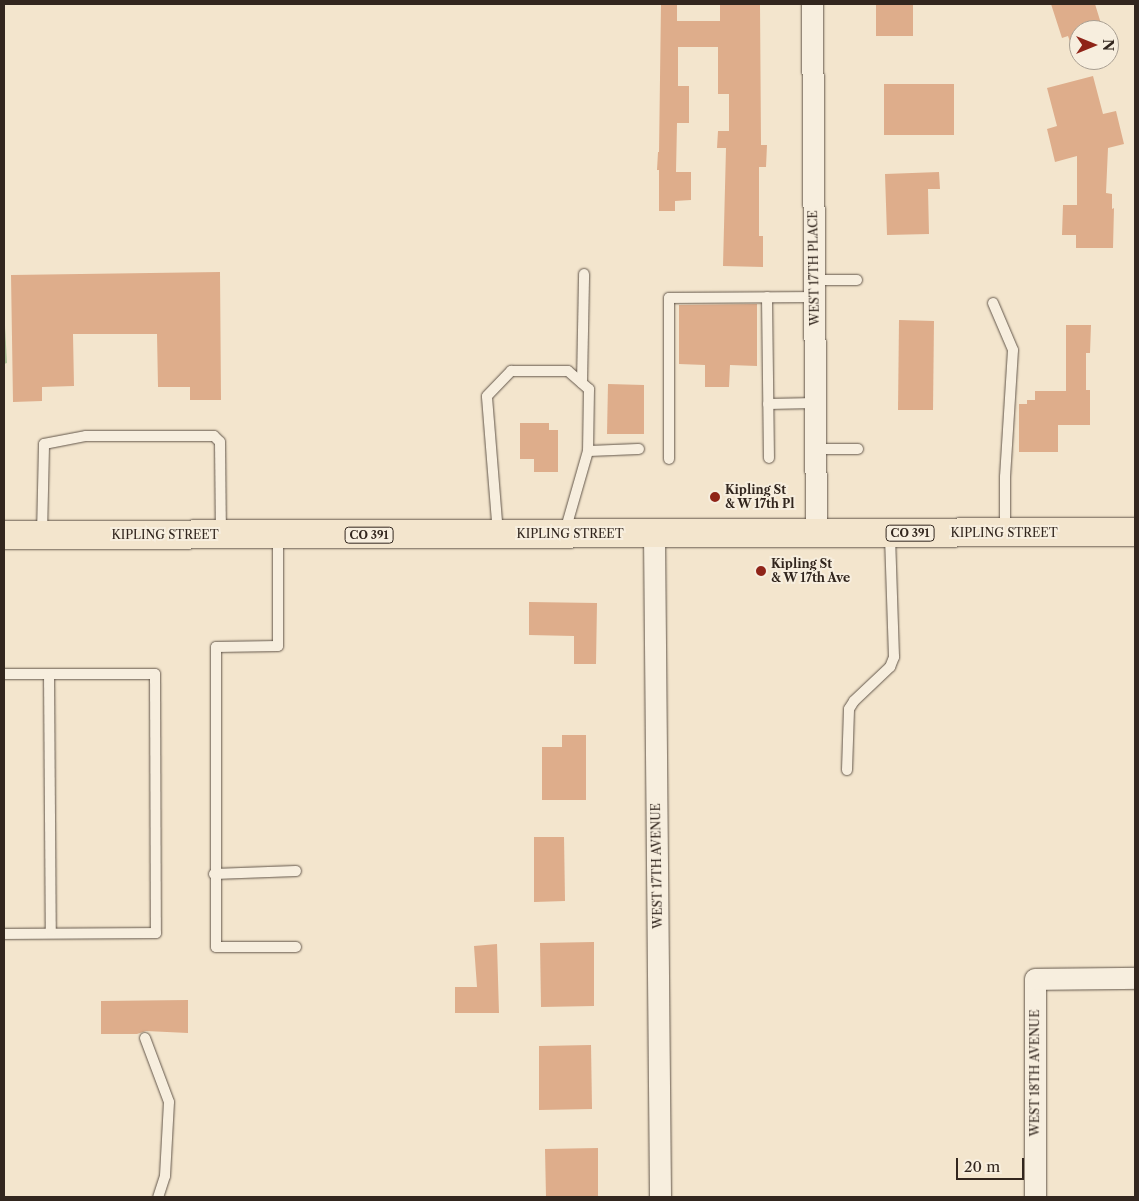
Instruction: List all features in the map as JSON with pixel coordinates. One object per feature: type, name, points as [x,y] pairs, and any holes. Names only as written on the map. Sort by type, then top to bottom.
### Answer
[{"type":"main road","name":"KIPLING STREET","points":[[4,535],[1135,532]]},
{"type":"street","name":"WEST 17TH PLACE","points":[[812,4],[816,533]]},
{"type":"street","name":"WEST 17TH AVENUE","points":[[654,534],[660,1197]]},
{"type":"street","name":"WEST 18TH AVENUE","points":[[1035,1197],[1036,979],[1135,978]]},
{"type":"lane","points":[[582,383],[584,274]]},
{"type":"lane","points":[[669,460],[668,298],[767,297],[857,280]]},
{"type":"lane","points":[[767,297],[769,458]]},
{"type":"lane","points":[[993,303],[1013,350],[1005,477],[1005,533]]},
{"type":"lane","points":[[498,535],[487,396],[511,371],[568,371],[589,389],[588,450],[564,534]]},
{"type":"lane","points":[[768,404],[815,403]]},
{"type":"lane","points":[[42,535],[44,444],[86,436],[214,436],[220,442],[221,535]]},
{"type":"lane","points":[[816,449],[858,448]]},
{"type":"lane","points":[[588,450],[639,449]]},
{"type":"lane","points":[[847,770],[849,709],[854,701],[890,667],[894,657],[890,533]]},
{"type":"lane","points":[[278,535],[278,646],[216,647],[214,874],[216,947],[296,947]]},
{"type":"lane","points":[[4,674],[155,674],[156,933],[4,934]]},
{"type":"lane","points":[[49,674],[51,933]]},
{"type":"lane","points":[[214,874],[296,871]]},
{"type":"lane","points":[[145,1038],[169,1102],[165,1176],[158,1197]]},
{"type":"green space","points":[[4,308],[7,363],[4,364]]},
{"type":"building","points":[[661,4],[677,4],[677,21],[720,21],[720,4],[760,4],[761,145],[767,145],[766,167],[759,167],[759,236],[763,236],[763,267],[723,266],[726,148],[717,148],[718,131],[729,131],[729,94],[718,94],[718,47],[678,47],[678,86],[689,86],[689,123],[677,123],[676,172],[691,172],[691,200],[675,201],[675,211],[659,211],[659,170],[657,170],[659,152]]},
{"type":"building","points":[[876,4],[913,4],[913,36],[876,36]]},
{"type":"building","points":[[1051,4],[1095,4],[1100,20],[1069,20],[1069,39],[1068,36],[1062,38]]},
{"type":"building","points":[[1093,76],[1103,114],[1116,111],[1124,144],[1108,148],[1106,193],[1112,194],[1112,209],[1114,208],[1113,248],[1076,248],[1076,235],[1062,235],[1063,205],[1077,205],[1077,156],[1055,162],[1047,129],[1057,126],[1047,88]]},
{"type":"building","points":[[884,84],[954,84],[954,135],[884,135]]},
{"type":"building","points":[[939,172],[940,189],[928,189],[929,234],[887,235],[885,174]]},
{"type":"building","points":[[220,272],[221,400],[190,400],[190,387],[158,387],[157,334],[73,334],[74,386],[42,387],[42,401],[13,402],[11,275]]},
{"type":"building","points":[[757,304],[757,366],[730,365],[729,387],[705,387],[705,365],[679,364],[679,305]]},
{"type":"building","points":[[899,320],[934,321],[933,410],[898,410]]},
{"type":"building","points":[[1066,325],[1091,325],[1090,353],[1086,353],[1086,390],[1090,390],[1090,425],[1058,425],[1058,452],[1019,452],[1019,404],[1027,404],[1027,400],[1035,400],[1035,391],[1066,391]]},
{"type":"building","points":[[608,384],[644,385],[644,434],[607,434]]},
{"type":"building","points":[[520,423],[549,423],[549,430],[558,430],[558,472],[534,472],[534,459],[520,459]]},
{"type":"building","points":[[529,602],[597,603],[596,664],[574,664],[574,636],[529,635]]},
{"type":"building","points":[[562,735],[586,735],[586,800],[542,800],[542,747],[562,747]]},
{"type":"building","points":[[534,837],[564,837],[565,901],[534,902]]},
{"type":"building","points":[[594,942],[594,1006],[541,1007],[540,943]]},
{"type":"building","points":[[497,944],[499,1013],[455,1013],[455,987],[477,987],[474,946]]},
{"type":"building","points":[[188,1000],[188,1033],[146,1031],[137,1034],[101,1034],[101,1001]]},
{"type":"building","points":[[591,1045],[592,1109],[539,1110],[539,1046]]},
{"type":"building","points":[[598,1148],[598,1197],[546,1197],[545,1149]]},
{"type":"place","name":"Kipling St & W 17th Pl","points":[[715,497]]},
{"type":"place","name":"Kipling St & W 17th Ave","points":[[761,571]]}]
